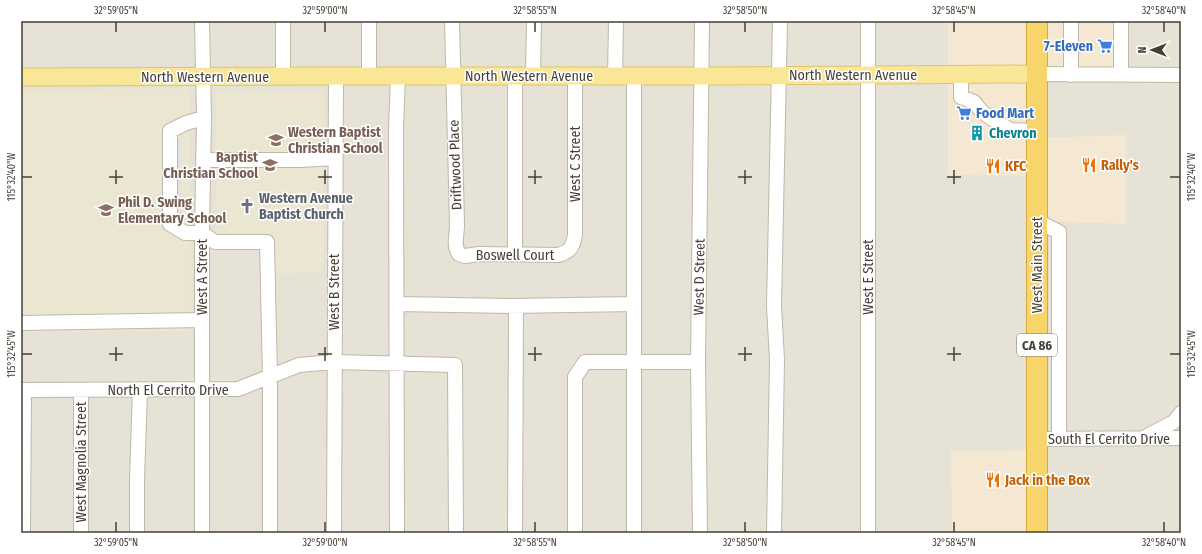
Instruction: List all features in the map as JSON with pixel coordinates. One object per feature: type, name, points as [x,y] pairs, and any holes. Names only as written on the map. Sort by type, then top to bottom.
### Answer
[{"type":"highway","name":"West Main Street","points":[[1037,21],[1037,533]]},
{"type":"main road","name":"North Western Avenue","points":[[21,77],[779,76],[1037,74]]},
{"type":"street","name":"West A Street","points":[[202,21],[204,118],[202,233],[202,533]]},
{"type":"street","points":[[283,21],[283,76]]},
{"type":"street","points":[[368,21],[369,76]]},
{"type":"street","name":"Driftwood Place","points":[[452,21],[456,225],[455,242],[456,249],[459,254]]},
{"type":"street","points":[[533,76],[534,21]]},
{"type":"street","points":[[615,76],[616,21]]},
{"type":"street","name":"West D Street","points":[[700,533],[698,362],[702,21]]},
{"type":"street","points":[[774,533],[776,360],[774,306],[780,21]]},
{"type":"street","name":"West E Street","points":[[868,21],[868,533]]},
{"type":"street","points":[[1071,21],[1071,75]]},
{"type":"street","points":[[1121,21],[1121,75]]},
{"type":"street","points":[[1037,74],[1181,75]]},
{"type":"street","points":[[961,75],[961,97],[974,102],[982,112],[1010,130],[1037,131]]},
{"type":"street","name":"West B Street","points":[[334,533],[336,76]]},
{"type":"street","points":[[397,533],[396,129],[398,76]]},
{"type":"street","points":[[515,76],[515,254]]},
{"type":"street","name":"West C Street","points":[[570,250],[575,236],[575,76]]},
{"type":"street","points":[[634,76],[634,533]]},
{"type":"street","points":[[204,118],[186,123],[170,131],[170,224],[185,233],[202,233],[215,242],[267,242],[270,377],[270,533]]},
{"type":"street","points":[[203,160],[301,160],[335,158]]},
{"type":"street","points":[[1037,221],[1059,232],[1058,439]]},
{"type":"street","name":"Boswell Court","points":[[459,254],[465,256],[479,254],[558,256],[570,250]]},
{"type":"street","points":[[397,304],[516,306],[634,304]]},
{"type":"street","points":[[515,533],[516,306]]},
{"type":"street","points":[[21,323],[202,320]]},
{"type":"street","name":"North El Cerrito Drive","points":[[22,390],[238,389],[299,365],[334,362],[455,365],[456,533]]},
{"type":"street","points":[[575,533],[575,377],[584,362],[698,362]]},
{"type":"street","points":[[137,533],[140,389]]},
{"type":"street","points":[[22,390],[23,533]]},
{"type":"street","name":"West Magnolia Street","points":[[81,390],[81,533]]},
{"type":"street","points":[[1143,438],[1174,422],[1181,413]]},
{"type":"street","name":"South El Cerrito Drive","points":[[1037,439],[1181,438]]},
{"type":"shaded area","points":[[21,21],[1181,21],[1181,533],[21,533]]},
{"type":"shaded area","points":[[948,21],[1121,21],[1121,75],[1037,75],[1037,138],[1126,135],[1126,224],[1037,221],[1037,176],[948,175]]},
{"type":"shaded area","name":"Phil D. Swing Elementary School","points":[[190,89],[191,331],[21,332],[21,90]]},
{"type":"shaded area","name":"Baptist Christian School","points":[[216,92],[324,92],[323,273],[273,274],[273,239],[216,238]]},
{"type":"shaded area","points":[[174,135],[181,141],[181,220],[173,213]]},
{"type":"shaded area","points":[[1037,450],[1038,533],[952,533],[951,451]]},
{"type":"place","name":"7-Eleven","points":[[1105,46]]},
{"type":"place","name":"Food Mart","points":[[964,113]]},
{"type":"place","name":"Chevron","points":[[977,133]]},
{"type":"place","name":"Western Baptist Christian School","points":[[276,140]]},
{"type":"place","name":"Baptist Christian School","points":[[270,165]]},
{"type":"place","name":"Rally's","points":[[1089,165]]},
{"type":"place","name":"KFC","points":[[993,166]]},
{"type":"place","name":"Western Avenue Baptist Church","points":[[247,206]]},
{"type":"place","name":"Phil D. Swing Elementary School","points":[[106,210]]},
{"type":"place","name":"Jack in the Box","points":[[993,480]]}]
